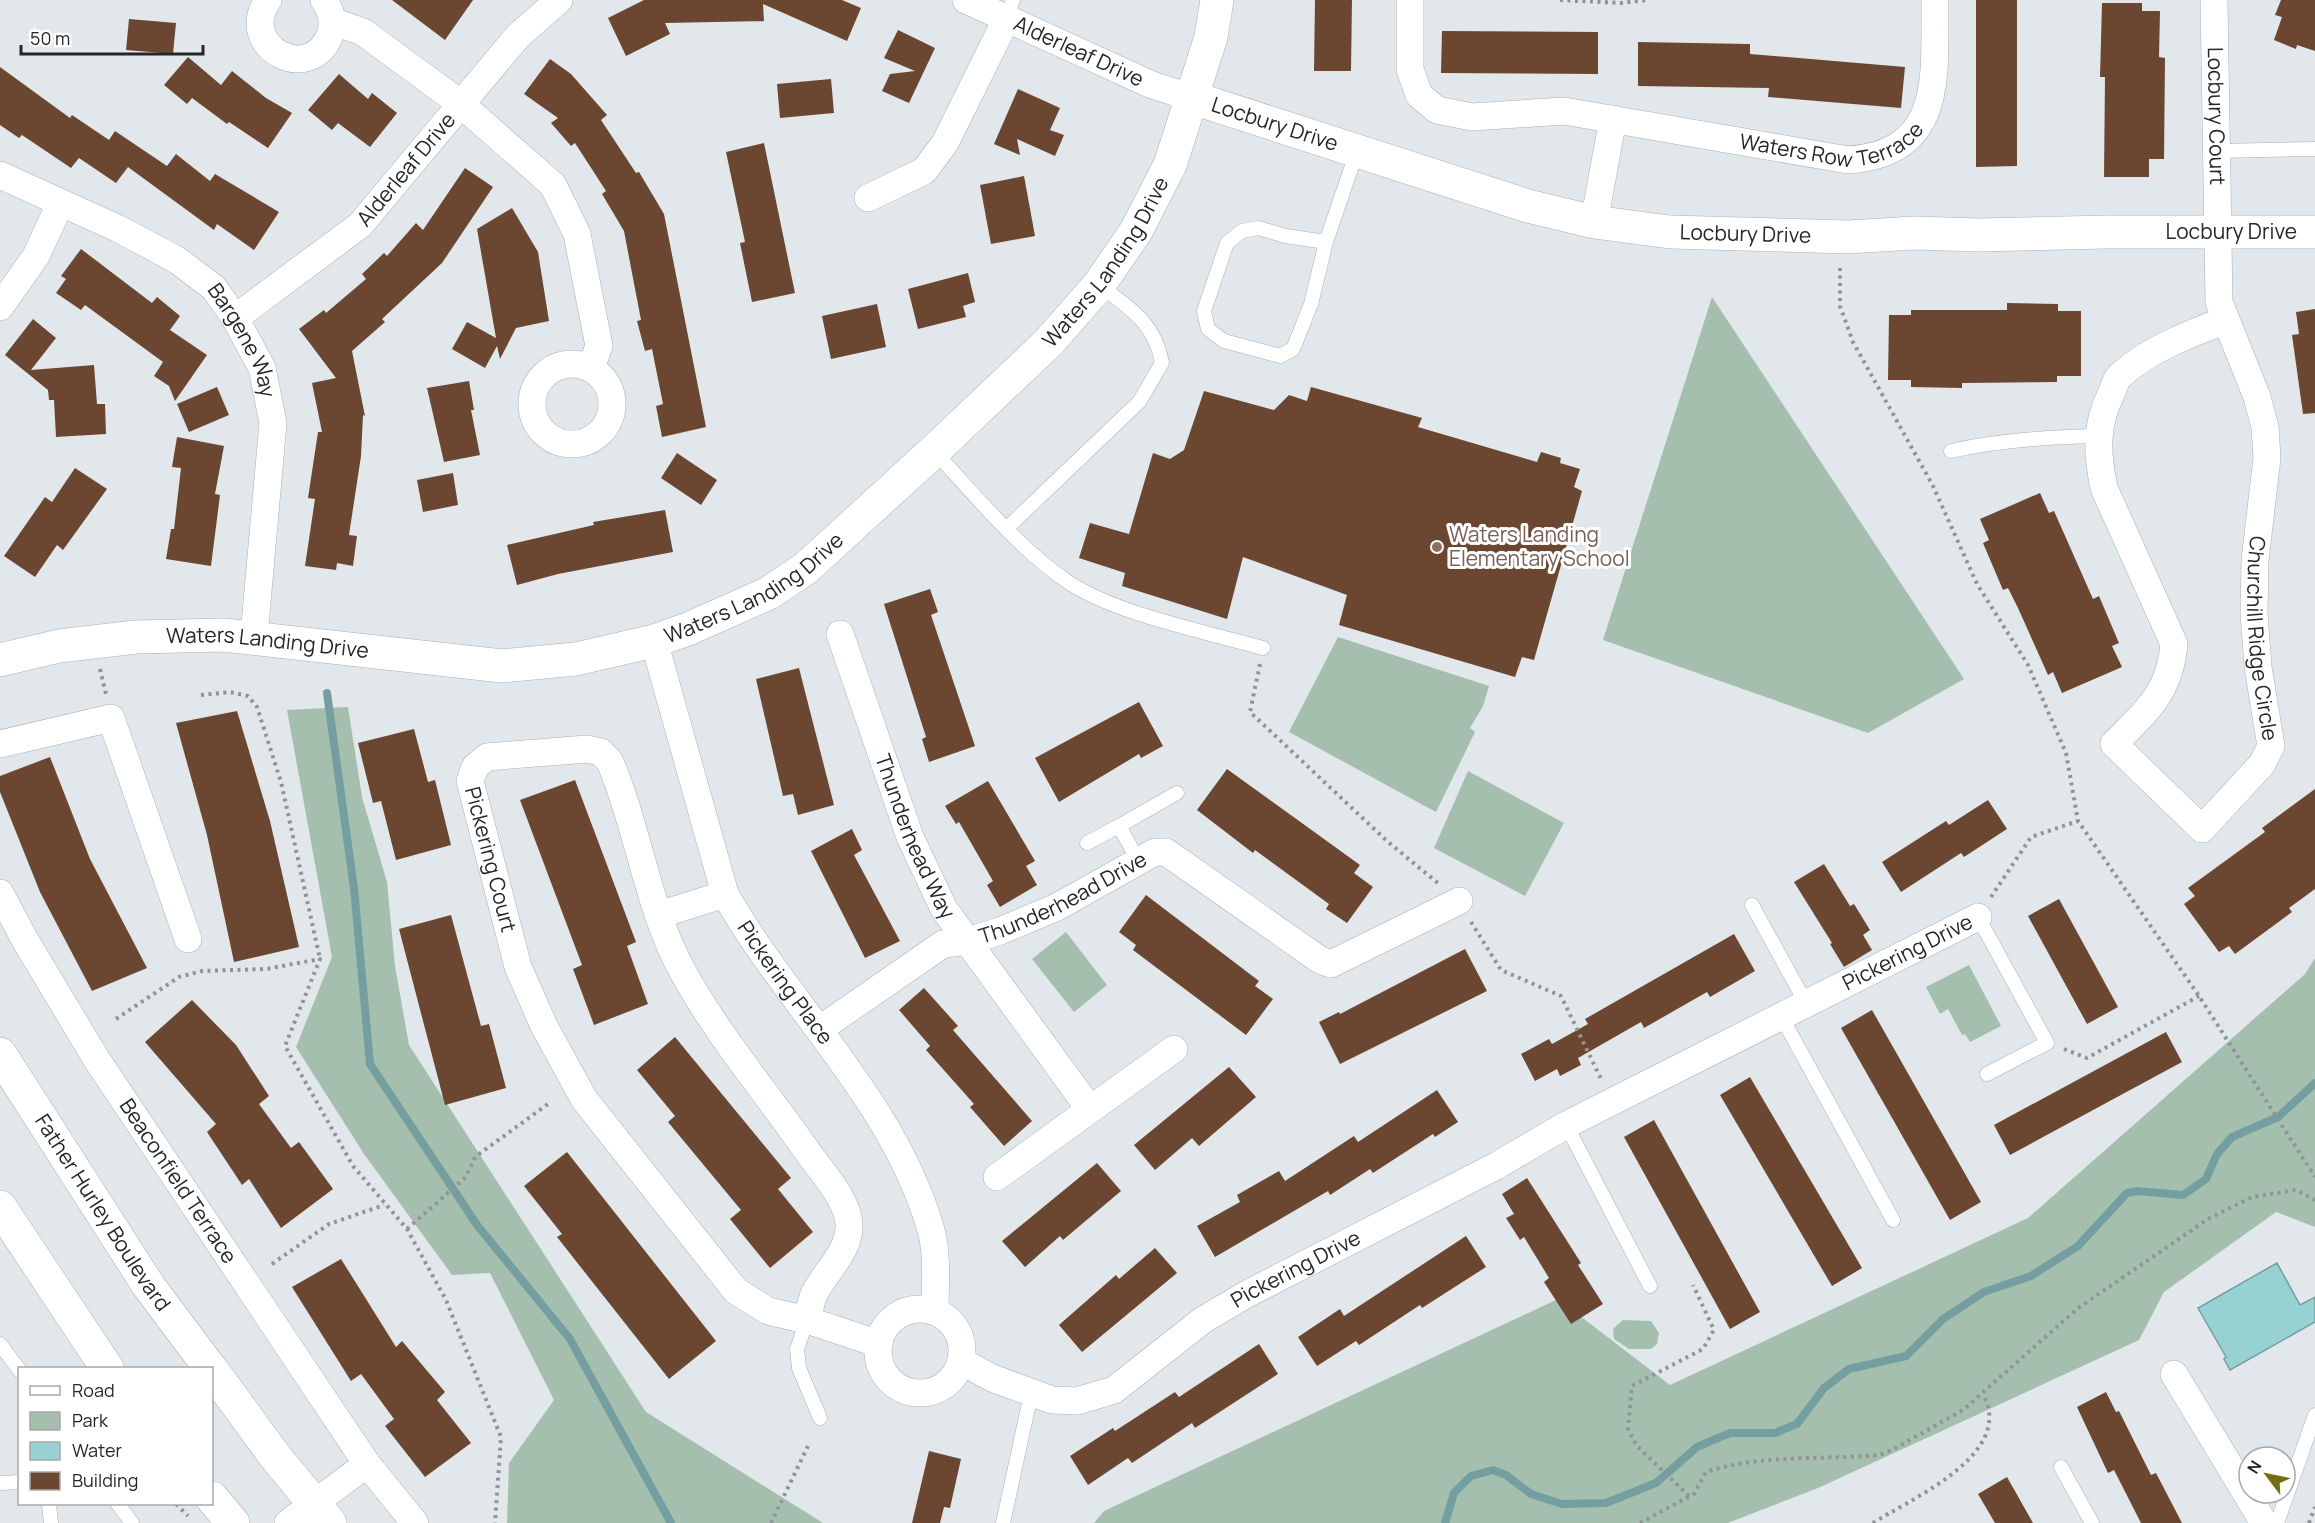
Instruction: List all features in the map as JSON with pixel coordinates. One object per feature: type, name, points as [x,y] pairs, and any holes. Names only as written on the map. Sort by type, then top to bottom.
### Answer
[{"type":"street","points":[[268,0],[261,12],[262,36],[267,46],[286,58],[309,57],[326,43],[328,10],[363,32],[460,105],[554,185],[577,234],[599,346],[591,368]]},
{"type":"street","name":"Alderleaf Drive","points":[[235,318],[360,225],[518,36],[559,0]]},
{"type":"street","name":"Alderleaf Drive","points":[[966,0],[1010,10],[1152,85],[1193,98]]},
{"type":"street","name":"Waters Landing Drive","points":[[0,660],[59,646],[136,637],[254,636],[502,666],[576,659],[654,641],[769,593],[806,568],[934,451],[1049,342],[1099,285],[1136,231],[1170,165],[1211,37],[1217,0]]},
{"type":"street","name":"Waters Row Terrace","points":[[1410,0],[1410,69],[1419,95],[1437,110],[1472,117],[1564,111],[1848,160],[1875,158],[1896,148],[1914,133],[1928,110],[1934,81],[1935,0]]},
{"type":"street","name":"Locbury Court","points":[[2214,0],[2218,151],[2216,231]]},
{"type":"street","points":[[868,198],[924,171],[945,143],[1010,10]]},
{"type":"street","name":"Locbury Drive","points":[[1193,98],[1528,206],[1594,222],[1671,232],[1848,237],[1914,232],[1978,235],[2216,231],[2315,232]]},
{"type":"street","points":[[1594,222],[1613,119]]},
{"type":"street","name":"Bargene Way","points":[[0,174],[60,204],[119,229],[177,260],[214,288],[235,318],[262,368],[273,423],[254,636]]},
{"type":"street","points":[[0,307],[36,256],[60,204]]},
{"type":"street","name":"Churchill Ridge Circle","points":[[2216,231],[2219,302],[2224,321],[2257,397],[2265,427],[2267,458],[2255,560],[2254,614],[2258,667],[2271,746],[2262,764],[2202,829],[2114,744],[2153,704],[2166,686],[2174,644],[2104,488],[2097,436],[2104,408],[2120,375],[2147,355],[2224,321]]},
{"type":"street","name":"Thunderhead Way","points":[[840,634],[910,837],[944,909],[1089,1108]]},
{"type":"street","name":"Pickering Place","points":[[654,641],[725,894],[744,928],[771,967],[820,1029],[897,1150],[919,1198],[931,1232],[935,1264],[935,1312]]},
{"type":"street","points":[[0,744],[111,718],[188,939]]},
{"type":"street","name":"Pickering Court","points":[[807,1320],[814,1294],[838,1258],[847,1236],[848,1218],[838,1196],[773,1101],[706,1013],[667,940],[618,781],[610,762],[601,752],[587,749],[487,757],[475,767],[470,781],[518,968],[544,1026],[584,1099],[736,1291],[768,1311],[807,1320],[879,1344]]},
{"type":"street","name":"Thunderhead Drive","points":[[820,1029],[943,944],[968,941],[1057,907],[1155,852],[1166,852],[1320,960],[1331,964],[1459,901]]},
{"type":"street","name":"Beaconfield Terrace","points":[[0,893],[25,940],[97,1060],[367,1464],[415,1523]]},
{"type":"street","points":[[659,915],[725,894]]},
{"type":"street","name":"Pickering Drive","points":[[961,1361],[1031,1394],[1052,1400],[1077,1401],[1114,1390],[1203,1320],[1247,1294],[1496,1166],[1566,1125],[1978,917]]},
{"type":"street","points":[[997,1177],[1089,1108],[1174,1049]]},
{"type":"street","name":"Father Hurley Boulevard","points":[[0,1054],[148,1285],[210,1367]]},
{"type":"street","points":[[8,1226],[106,1367]]},
{"type":"street","points":[[923,1309],[935,1312],[954,1326],[962,1349],[961,1361],[956,1373],[946,1383],[934,1390],[920,1393],[906,1390],[893,1383],[884,1372],[879,1358],[879,1344],[890,1322],[899,1314],[923,1309]]},
{"type":"street","name":"Father Hurley Boulevard","points":[[213,1372],[322,1514]]},
{"type":"street","points":[[2174,1374],[2264,1523]]},
{"type":"street","points":[[288,1523],[322,1514],[367,1464]]},
{"type":"street","points":[[213,1499],[233,1523]]},
{"type":"lane","points":[[2218,151],[2315,149]]},
{"type":"lane","points":[[1326,242],[1286,236],[1258,228],[1242,231],[1227,243],[1204,311],[1208,329],[1224,341],[1280,356],[1293,349],[1311,304],[1326,242],[1357,151]]},
{"type":"lane","points":[[1007,528],[1139,402],[1162,363],[1158,343],[1144,321],[1099,285]]},
{"type":"lane","points":[[1951,452],[1988,443],[2036,437],[2097,436]]},
{"type":"lane","points":[[934,451],[1007,528],[1047,566],[1070,583],[1109,601],[1263,648]]},
{"type":"lane","points":[[1087,843],[1177,793]]},
{"type":"lane","points":[[1119,826],[1139,862]]},
{"type":"lane","points":[[1752,905],[1807,1005]]},
{"type":"lane","name":"Pickering Drive","points":[[1978,917],[2047,1043]]},
{"type":"lane","points":[[1781,1016],[1893,1220]]},
{"type":"lane","points":[[1987,1074],[2047,1043]]},
{"type":"lane","points":[[1566,1125],[1650,1286]]},
{"type":"lane","points":[[807,1320],[797,1349],[800,1368],[820,1418]]},
{"type":"lane","points":[[0,1344],[18,1368]]},
{"type":"lane","points":[[1003,1523],[1031,1394]]},
{"type":"lane","points":[[2277,1523],[2315,1415]]},
{"type":"lane","points":[[2061,1467],[2092,1523]]},
{"type":"lane","points":[[1,1484],[18,1482]]},
{"type":"lane","points":[[49,1505],[51,1523]]},
{"type":"lane","points":[[119,1505],[132,1523]]},
{"type":"path","points":[[1560,0],[1621,3],[1647,0]]},
{"type":"path","points":[[1840,268],[1840,306],[1852,342],[1933,486],[1977,584],[2028,665],[2066,753],[2078,821],[2199,996],[2315,1178]]},
{"type":"path","points":[[94,642],[111,718]]},
{"type":"path","points":[[1263,648],[1250,712],[1389,842],[1459,901],[1501,970],[1562,996],[1602,1081]]},
{"type":"path","points":[[201,695],[230,692],[248,696],[257,707],[281,782],[320,959],[285,1046],[353,1166],[384,1205],[407,1229],[446,1300],[501,1437],[495,1523]]},
{"type":"path","points":[[1978,917],[2031,837],[2078,821]]},
{"type":"path","points":[[116,1019],[179,977],[202,970],[266,969],[320,959]]},
{"type":"path","points":[[2047,1043],[2087,1058],[2199,996]]},
{"type":"path","points":[[407,1229],[466,1177],[475,1157],[548,1104]]},
{"type":"path","points":[[1640,1523],[1698,1490],[1706,1472],[1728,1465],[1753,1460],[1879,1455],[1942,1423],[1983,1394],[2077,1309],[2208,1219],[2252,1197],[2296,1190],[2315,1200]]},
{"type":"path","points":[[272,1264],[329,1224],[384,1205]]},
{"type":"path","points":[[1689,1496],[1637,1446],[1628,1429],[1632,1386],[1703,1349],[1714,1330],[1693,1285]]},
{"type":"path","points":[[1873,1523],[1969,1461],[1988,1430],[1989,1411],[1983,1394]]},
{"type":"path","points":[[771,1523],[808,1446]]},
{"type":"path","points":[[178,1505],[194,1523]]},
{"type":"path","points":[[2309,1523],[2315,1507]]},
{"type":"green space","points":[[1712,297],[1964,679],[1868,733],[1603,640]]},
{"type":"green space","points":[[1338,637],[1489,686],[1483,706],[1470,728],[1475,732],[1436,812],[1289,732]]},
{"type":"green space","points":[[348,707],[362,797],[387,882],[395,966],[409,1045],[646,1412],[823,1523],[507,1523],[509,1463],[554,1400],[490,1273],[452,1275],[364,1154],[296,1047],[332,957],[287,710]]},
{"type":"green space","points":[[1468,771],[1564,823],[1525,896],[1434,848]]},
{"type":"green space","points":[[1066,932],[1107,985],[1074,1012],[1032,959]]},
{"type":"green space","points":[[2315,958],[2315,1227],[2276,1212],[2164,1292],[2139,1340],[1818,1488],[1728,1523],[1094,1523],[1104,1511],[1558,1299],[1670,1385],[2028,1218],[2305,974]]},
{"type":"green space","points":[[1969,965],[2001,1026],[1970,1042],[1965,1034],[1962,1035],[1948,1009],[1940,1014],[1926,987]]},
{"type":"green space","points":[[1623,1320],[1651,1321],[1659,1333],[1657,1344],[1651,1349],[1629,1349],[1614,1339],[1613,1329]]},
{"type":"water","points":[[2277,1263],[2300,1305],[2315,1297],[2315,1322],[2230,1370],[2224,1359],[2226,1357],[2198,1308]]},
{"type":"building","points":[[392,0],[473,0],[445,40]]},
{"type":"building","points":[[644,0],[842,0],[861,8],[847,41],[763,4],[764,21],[665,23],[670,34],[626,56],[608,18]]},
{"type":"building","points":[[1315,0],[1352,0],[1351,71],[1314,71]]},
{"type":"building","points":[[1976,0],[2017,0],[2017,166],[1976,167]]},
{"type":"building","points":[[2281,0],[2315,0],[2315,51],[2297,45],[2296,49],[2274,40],[2282,17],[2275,15]]},
{"type":"building","points":[[2102,3],[2142,3],[2142,11],[2160,11],[2159,57],[2165,58],[2164,159],[2149,159],[2149,177],[2104,177],[2105,77],[2100,77]]},
{"type":"building","points":[[129,19],[176,23],[173,54],[126,50]]},
{"type":"building","points":[[898,30],[935,48],[909,103],[882,91],[890,74],[915,71],[884,58]]},
{"type":"building","points":[[1442,31],[1598,32],[1598,74],[1441,73]]},
{"type":"building","points":[[1638,42],[1750,44],[1750,54],[1905,67],[1901,108],[1768,97],[1769,88],[1638,86]]},
{"type":"building","points":[[188,57],[221,85],[232,71],[266,98],[292,113],[268,148],[229,122],[227,124],[192,98],[187,104],[164,85]]},
{"type":"building","points":[[550,59],[571,74],[607,115],[601,120],[636,173],[639,172],[664,214],[706,427],[662,437],[656,406],[663,404],[652,349],[645,351],[637,321],[641,320],[624,231],[602,194],[606,191],[575,143],[571,146],[551,123],[558,118],[524,94]]},
{"type":"building","points":[[0,67],[70,118],[72,115],[109,140],[115,131],[167,166],[176,154],[210,181],[215,174],[279,212],[254,250],[217,224],[214,230],[128,167],[116,183],[79,158],[71,168],[22,135],[19,138],[0,125]]},
{"type":"building","points":[[339,74],[368,99],[372,93],[397,113],[370,147],[338,123],[332,130],[308,110]]},
{"type":"building","points":[[831,79],[834,113],[780,118],[777,84]]},
{"type":"building","points":[[1018,89],[1060,108],[1050,130],[1064,135],[1055,156],[1017,139],[1020,155],[994,144]]},
{"type":"building","points":[[764,143],[795,293],[752,302],[740,243],[745,242],[726,152]]},
{"type":"building","points":[[465,168],[493,187],[442,263],[382,319],[385,322],[352,351],[365,416],[363,415],[361,456],[349,535],[357,536],[353,566],[337,563],[336,570],[305,566],[315,499],[308,498],[318,432],[322,432],[312,383],[336,378],[299,329],[324,310],[326,313],[366,279],[362,274],[384,253],[387,256],[416,223],[423,230]]},
{"type":"building","points":[[1024,176],[1035,236],[991,244],[980,185]]},
{"type":"building","points":[[512,208],[538,252],[549,321],[516,328],[500,359],[497,346],[485,368],[452,349],[467,322],[496,338],[477,229]]},
{"type":"building","points":[[81,249],[152,303],[157,297],[180,316],[170,330],[207,355],[175,401],[169,386],[154,376],[163,362],[85,305],[81,310],[56,293],[66,279],[61,276]]},
{"type":"building","points":[[968,273],[975,302],[963,306],[966,317],[918,329],[908,289]]},
{"type":"building","points":[[2007,303],[2058,304],[2058,311],[2081,311],[2081,376],[2057,376],[2057,382],[1962,383],[1962,388],[1911,387],[1911,380],[1888,380],[1889,315],[1911,315],[1911,310],[2007,310]]},
{"type":"building","points":[[877,304],[886,347],[831,359],[822,316]]},
{"type":"building","points":[[2315,309],[2315,413],[2303,414],[2292,335],[2299,334],[2296,312]]},
{"type":"building","points":[[33,319],[56,338],[31,370],[94,365],[97,404],[105,404],[106,434],[56,437],[54,400],[49,400],[48,390],[5,355]]},
{"type":"building","points":[[469,381],[474,410],[471,410],[480,455],[444,462],[427,388]]},
{"type":"building","points":[[217,387],[229,415],[189,432],[177,404]]},
{"type":"building","points":[[1311,387],[1422,418],[1418,427],[1537,462],[1541,452],[1561,458],[1560,463],[1580,469],[1574,487],[1582,491],[1534,660],[1522,657],[1515,677],[1339,625],[1347,595],[1243,557],[1227,619],[1122,586],[1125,573],[1079,558],[1090,523],[1129,534],[1153,453],[1170,459],[1184,450],[1204,391],[1274,410],[1289,395],[1307,401]]},
{"type":"building","points":[[177,437],[224,446],[215,494],[220,495],[211,566],[166,559],[171,529],[174,529],[181,468],[172,467]]},
{"type":"building","points":[[677,453],[717,480],[701,505],[661,478]]},
{"type":"building","points":[[75,468],[107,489],[63,550],[57,545],[35,577],[4,556],[45,497],[52,502]]},
{"type":"building","points":[[453,473],[458,505],[423,512],[417,480]]},
{"type":"building","points":[[2040,493],[2049,513],[2054,511],[2093,599],[2099,596],[2119,643],[2112,646],[2122,667],[2062,693],[2053,672],[2048,675],[2008,588],[2003,590],[1983,543],[1989,540],[1980,519]]},
{"type":"building","points":[[665,510],[673,552],[558,574],[517,585],[507,545],[594,525],[593,522]]},
{"type":"building","points":[[930,589],[938,612],[931,615],[975,746],[929,762],[922,739],[926,737],[884,604]]},
{"type":"building","points":[[799,668],[834,805],[798,815],[793,794],[783,796],[756,679]]},
{"type":"building","points":[[1139,702],[1163,746],[1141,758],[1139,754],[1059,802],[1035,758]]},
{"type":"building","points":[[237,711],[270,821],[299,947],[234,962],[207,835],[176,723]]},
{"type":"building","points":[[414,729],[428,782],[435,780],[451,845],[396,860],[381,801],[373,803],[358,743]]},
{"type":"building","points":[[50,757],[90,859],[147,968],[92,991],[40,892],[0,792],[0,776]]},
{"type":"building","points":[[1227,769],[1360,865],[1354,873],[1373,887],[1347,923],[1326,909],[1329,904],[1255,850],[1253,853],[1197,810]]},
{"type":"building","points":[[575,780],[636,942],[627,946],[648,1004],[594,1025],[573,969],[582,965],[520,800]]},
{"type":"building","points":[[988,781],[1035,861],[1026,866],[1037,885],[1000,907],[987,885],[993,881],[959,822],[956,824],[945,806]]},
{"type":"building","points":[[2315,789],[2315,889],[2289,908],[2292,912],[2235,954],[2229,946],[2219,952],[2184,904],[2195,896],[2188,888],[2265,832],[2262,828]]},
{"type":"building","points":[[1988,800],[2007,829],[1964,857],[1961,853],[1901,892],[1882,862],[1946,821],[1949,825]]},
{"type":"building","points":[[852,829],[862,850],[854,855],[900,941],[865,958],[811,851]]},
{"type":"building","points":[[1824,864],[1850,906],[1854,904],[1870,930],[1863,935],[1872,950],[1844,967],[1830,944],[1832,943],[1794,882]]},
{"type":"building","points":[[1146,895],[1259,981],[1255,986],[1273,999],[1246,1035],[1133,950],[1136,945],[1119,932]]},
{"type":"building","points":[[2059,899],[2118,1007],[2087,1024],[2028,916]]},
{"type":"building","points":[[451,915],[481,1026],[489,1024],[506,1088],[445,1105],[399,929]]},
{"type":"building","points":[[1734,934],[1755,971],[1710,997],[1707,992],[1644,1028],[1641,1022],[1578,1058],[1581,1065],[1560,1076],[1557,1069],[1535,1081],[1521,1054],[1549,1039],[1552,1044],[1588,1024],[1585,1019]]},
{"type":"building","points":[[1465,949],[1487,991],[1340,1064],[1319,1022],[1339,1012],[1340,1014]]},
{"type":"building","points":[[924,988],[958,1026],[953,1030],[1032,1121],[1004,1146],[970,1107],[974,1104],[926,1050],[930,1046],[899,1010]]},
{"type":"building","points":[[192,1000],[236,1045],[269,1096],[259,1104],[291,1148],[299,1142],[333,1189],[281,1228],[249,1179],[242,1185],[207,1132],[216,1124],[145,1042]]},
{"type":"building","points":[[1872,1010],[1981,1202],[1950,1220],[1841,1028]]},
{"type":"building","points":[[2166,1032],[2182,1062],[2010,1155],[1994,1125]]},
{"type":"building","points":[[675,1037],[791,1178],[778,1189],[813,1232],[770,1268],[730,1219],[741,1210],[668,1122],[675,1116],[637,1070]]},
{"type":"building","points":[[1229,1067],[1256,1097],[1199,1146],[1192,1138],[1155,1170],[1134,1145]]},
{"type":"building","points":[[1750,1077],[1862,1268],[1832,1286],[1720,1095]]},
{"type":"building","points":[[1437,1090],[1458,1122],[1435,1137],[1433,1134],[1373,1173],[1370,1169],[1330,1195],[1328,1191],[1215,1257],[1197,1226],[1240,1202],[1237,1195],[1279,1171],[1285,1181],[1354,1136],[1358,1142]]},
{"type":"building","points":[[1654,1120],[1760,1312],[1730,1329],[1624,1137]]},
{"type":"building","points":[[567,1152],[716,1341],[669,1379],[557,1237],[562,1234],[524,1186]]},
{"type":"building","points":[[1097,1163],[1121,1191],[1063,1240],[1060,1236],[1025,1267],[1002,1241]]},
{"type":"building","points":[[1527,1178],[1581,1263],[1578,1265],[1603,1304],[1571,1324],[1544,1282],[1549,1278],[1524,1237],[1520,1240],[1506,1218],[1514,1214],[1502,1194]]},
{"type":"building","points":[[1466,1236],[1486,1267],[1422,1308],[1420,1305],[1359,1345],[1356,1341],[1317,1366],[1298,1337],[1340,1309],[1344,1316]]},
{"type":"building","points":[[1155,1248],[1177,1273],[1082,1352],[1059,1325],[1116,1275],[1119,1279]]},
{"type":"building","points":[[341,1259],[396,1347],[402,1341],[445,1392],[437,1400],[471,1443],[425,1477],[385,1426],[394,1419],[361,1374],[351,1381],[292,1287]]},
{"type":"building","points":[[1259,1344],[1278,1374],[1195,1428],[1192,1423],[1132,1463],[1128,1458],[1088,1485],[1070,1456],[1113,1428],[1115,1431],[1175,1392],[1179,1397]]},
{"type":"building","points":[[2106,1392],[2116,1412],[2119,1411],[2151,1475],[2156,1473],[2182,1523],[2141,1523],[2114,1470],[2108,1473],[2077,1407]]},
{"type":"building","points":[[929,1451],[961,1459],[950,1508],[944,1507],[940,1523],[912,1523]]},
{"type":"building","points":[[2007,1477],[2033,1523],[1995,1523],[1978,1494]]},
{"type":"waterway","points":[[327,693],[354,888],[370,1064],[477,1225],[570,1339],[671,1523]]},
{"type":"waterway","points":[[1445,1523],[1454,1493],[1471,1476],[1493,1470],[1506,1475],[1531,1494],[1562,1504],[1606,1503],[1656,1483],[1697,1447],[1730,1433],[1775,1433],[1797,1424],[1824,1388],[1849,1369],[1906,1356],[1943,1319],[1984,1292],[2031,1276],[2078,1246],[2127,1193],[2137,1191],[2183,1195],[2206,1179],[2217,1154],[2232,1137],[2278,1117],[2315,1083]]},
{"type":"place","name":"Waters Landing Elementary School","points":[[1437,547]]}]
